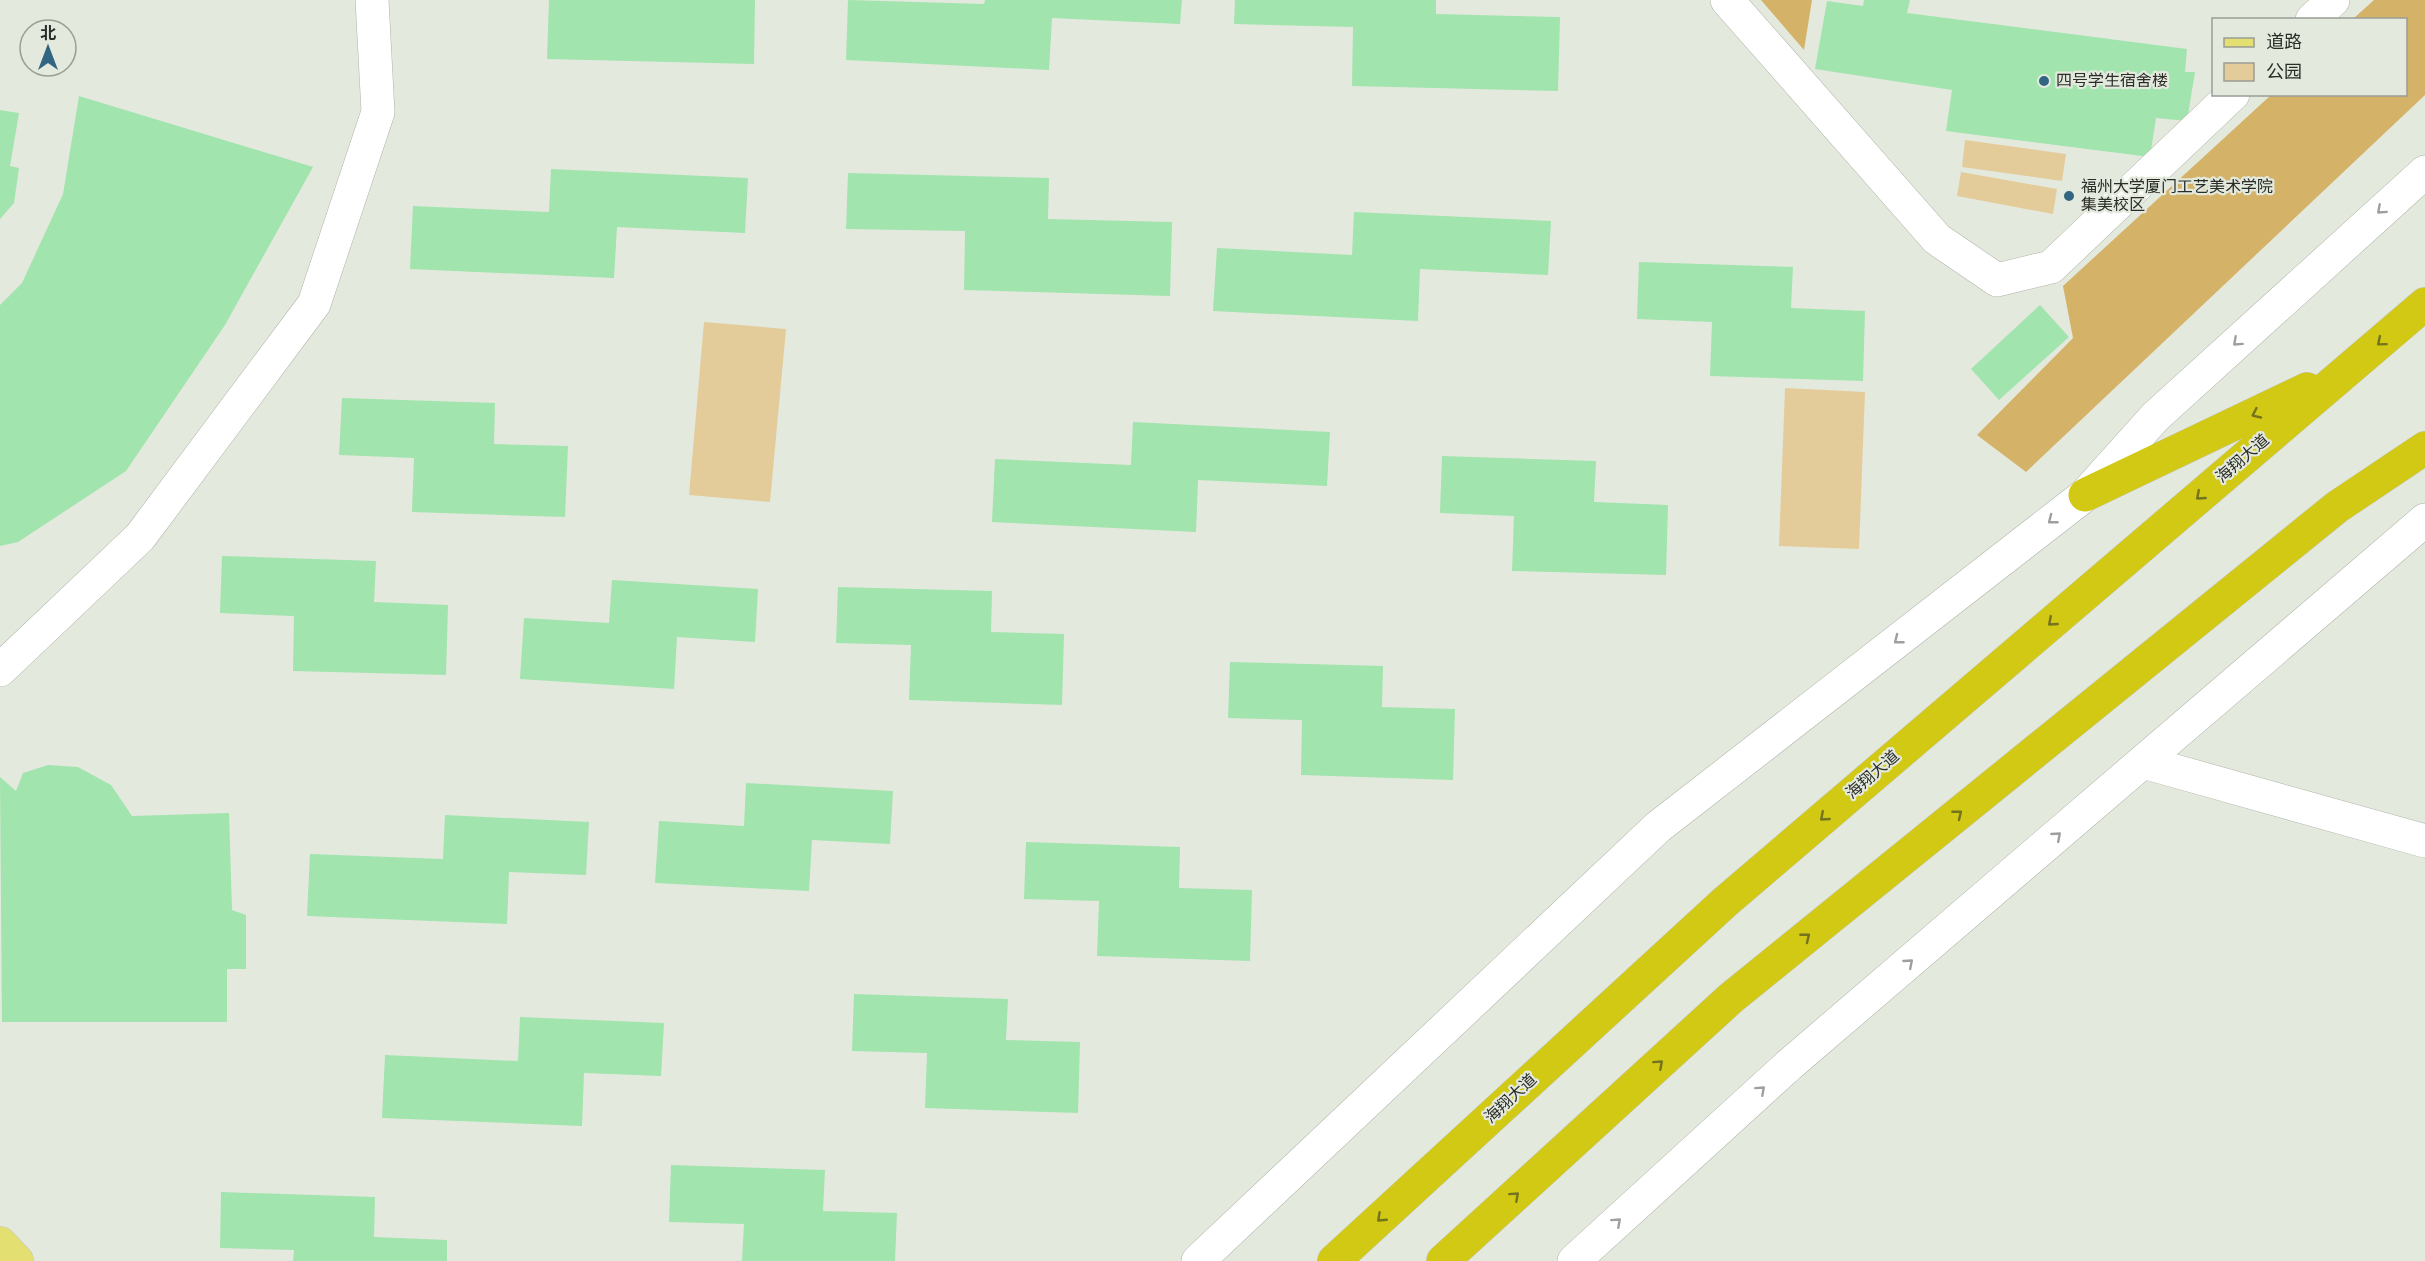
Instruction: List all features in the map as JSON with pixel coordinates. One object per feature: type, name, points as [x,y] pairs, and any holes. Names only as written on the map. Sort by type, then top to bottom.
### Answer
[{"type":"highway","name":"海翔大道","points":[[1334,1261],[1725,902],[2425,304]]},
{"type":"highway","points":[[2085,495],[2347,370]]},
{"type":"highway","points":[[1443,1261],[1731,998],[2337,507],[2425,448]]},
{"type":"main road","points":[[0,1243],[17,1261]]},
{"type":"street","points":[[0,670],[140,537],[314,304],[378,112],[372,0]]},
{"type":"street","points":[[1727,0],[1937,239],[1997,280],[2051,267],[2231,96]]},
{"type":"street","points":[[2314,18],[2333,0]]},
{"type":"street","points":[[1198,1261],[1658,827],[2085,495],[2155,417],[2425,172]]},
{"type":"street","points":[[1574,1261],[1789,1065],[2425,520]]},
{"type":"street","points":[[2143,762],[2425,841]]},
{"type":"green space","points":[[1965,140],[2066,154],[2062,181],[1962,167]]},
{"type":"green space","points":[[1961,172],[2057,189],[2053,214],[1957,196]]},
{"type":"green space","points":[[704,322],[786,329],[770,502],[689,495]]},
{"type":"green space","points":[[1785,388],[1865,392],[1859,549],[1779,546]]},
{"type":"shaded area","points":[[1761,0],[1812,0],[1804,50]]},
{"type":"shaded area","points":[[2374,0],[2425,0],[2425,95],[2026,472],[1977,435],[2073,338],[2063,286],[2270,96],[2407,96],[2407,18],[2354,18]]},
{"type":"building","points":[[549,0],[755,0],[754,64],[547,59]]},
{"type":"building","points":[[848,0],[984,4],[985,0],[1182,0],[1180,24],[1052,18],[1049,70],[846,60]]},
{"type":"building","points":[[1235,0],[1436,0],[1436,14],[1560,17],[1558,91],[1352,86],[1353,27],[1234,24]]},
{"type":"building","name":"四号学生宿舍楼","points":[[1864,0],[1910,0],[1907,13],[2187,49],[2185,72],[2195,72],[2187,121],[2156,118],[2150,157],[1946,131],[1952,90],[1815,69],[1827,1],[1863,6]]},
{"type":"building","points":[[79,96],[313,167],[225,325],[126,471],[18,542],[0,546],[0,305],[22,283],[63,194]]},
{"type":"building","points":[[0,110],[19,113],[10,166],[19,168],[14,203],[0,219]]},
{"type":"building","points":[[551,169],[748,178],[745,233],[617,227],[614,278],[410,269],[413,206],[549,212]]},
{"type":"building","points":[[848,173],[1049,178],[1048,219],[1172,222],[1170,296],[964,290],[965,231],[846,229]]},
{"type":"building","points":[[1354,212],[1551,221],[1548,275],[1420,269],[1418,321],[1213,311],[1217,248],[1352,255]]},
{"type":"building","points":[[1639,262],[1793,267],[1791,308],[1865,311],[1863,381],[1710,376],[1712,322],[1637,319]]},
{"type":"building","points":[[2040,305],[2069,337],[1999,400],[1971,369]]},
{"type":"building","points":[[342,398],[495,403],[494,444],[568,446],[565,517],[412,512],[414,458],[339,455]]},
{"type":"building","points":[[1133,422],[1330,432],[1327,486],[1198,480],[1196,532],[992,522],[995,459],[1131,465]]},
{"type":"building","points":[[1442,456],[1596,461],[1594,502],[1668,505],[1666,575],[1512,571],[1514,516],[1440,513]]},
{"type":"building","points":[[222,556],[376,561],[374,602],[448,605],[446,675],[293,671],[294,616],[220,613]]},
{"type":"building","points":[[612,580],[758,589],[755,642],[677,637],[674,689],[520,679],[524,618],[609,623]]},
{"type":"building","points":[[838,587],[992,591],[991,632],[1064,634],[1062,705],[909,700],[911,645],[836,643]]},
{"type":"building","points":[[1230,662],[1383,666],[1382,707],[1455,709],[1453,780],[1301,775],[1302,720],[1228,718]]},
{"type":"building","points":[[48,765],[78,767],[111,785],[132,816],[229,813],[232,910],[246,915],[246,969],[227,969],[227,1022],[2,1022],[0,777],[16,791],[23,773]]},
{"type":"building","points":[[746,783],[893,791],[890,844],[812,840],[809,891],[655,883],[659,821],[744,826]]},
{"type":"building","points":[[445,815],[589,822],[586,875],[509,872],[507,924],[307,916],[310,854],[443,859]]},
{"type":"building","points":[[1026,842],[1180,847],[1179,888],[1252,890],[1250,961],[1097,956],[1099,901],[1024,899]]},
{"type":"building","points":[[854,994],[1008,999],[1006,1040],[1080,1042],[1078,1113],[925,1108],[927,1053],[852,1051]]},
{"type":"building","points":[[520,1017],[664,1023],[661,1076],[584,1073],[582,1126],[382,1118],[385,1055],[518,1061]]},
{"type":"building","points":[[671,1165],[825,1170],[823,1211],[897,1213],[895,1261],[742,1261],[744,1224],[669,1222]]},
{"type":"building","points":[[221,1192],[375,1197],[374,1237],[447,1240],[447,1261],[293,1261],[294,1250],[220,1248]]},
{"type":"place","name":"四号学生宿舍楼","points":[[2044,81]]},
{"type":"place","name":"福州大学厦门工艺美术学院 集美校区","points":[[2069,196]]}]
